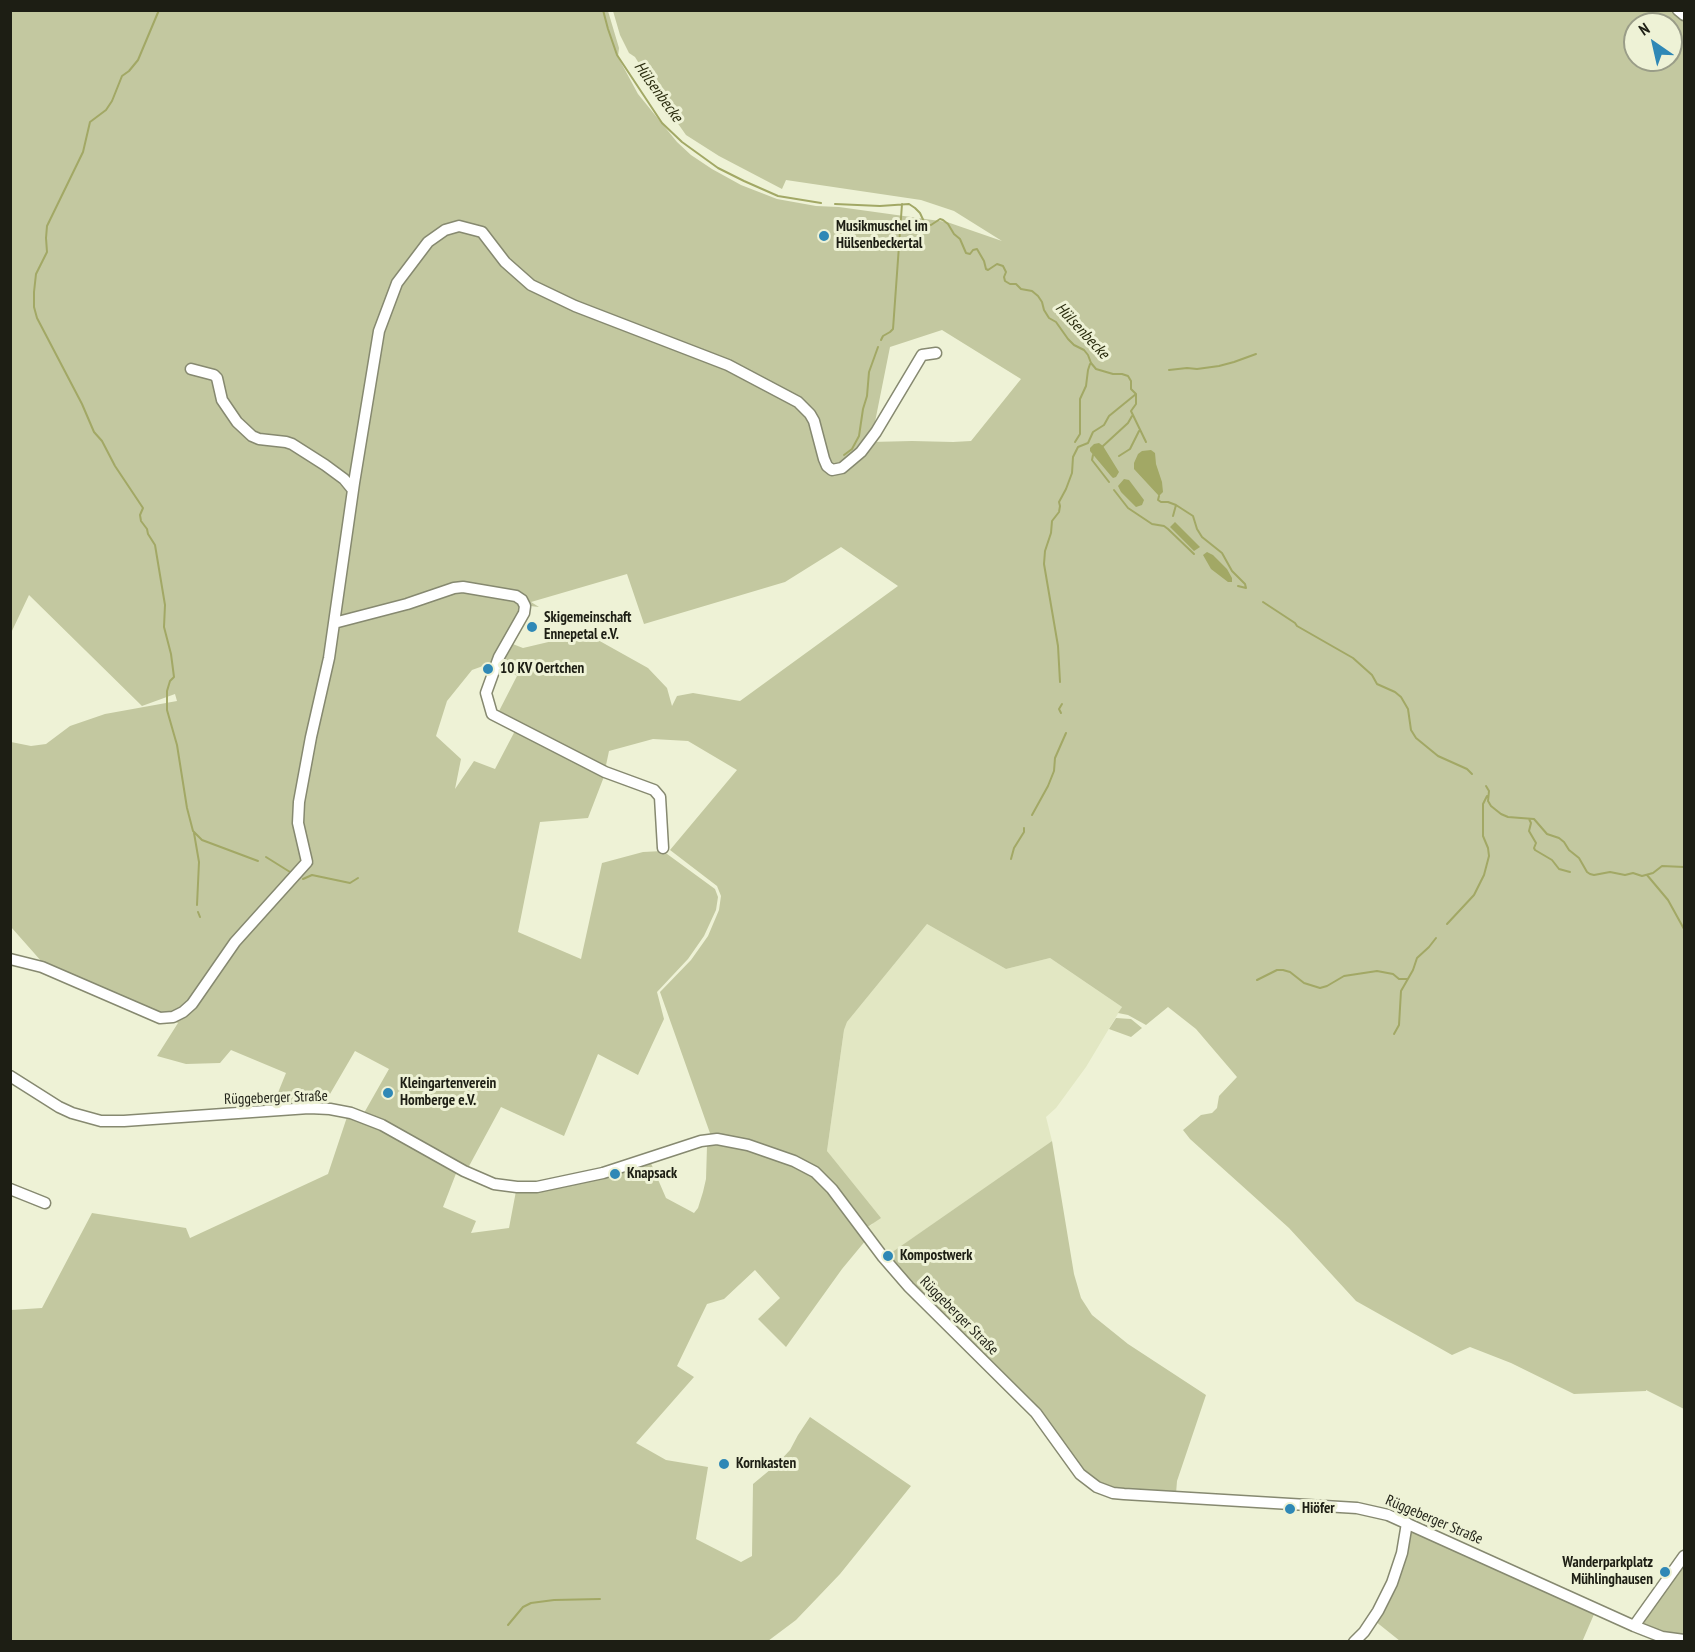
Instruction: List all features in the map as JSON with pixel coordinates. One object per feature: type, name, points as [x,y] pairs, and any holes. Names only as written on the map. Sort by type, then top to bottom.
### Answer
[{"type":"street","points":[[1678,10],[1684,15]]},
{"type":"street","points":[[10,959],[42,967],[160,1018],[173,1017],[192,1004],[235,942],[307,862],[298,823],[299,802],[329,658],[379,331],[397,282],[428,242],[445,230],[459,226],[482,232],[505,262],[531,285],[575,306],[728,364],[798,402],[814,421],[824,459],[832,470],[842,468],[861,452],[876,432],[922,355],[936,353]]},
{"type":"street","points":[[191,369],[214,375],[217,378],[222,400],[237,422],[252,436],[292,444],[344,479],[353,490]]},
{"type":"street","points":[[334,623],[407,604],[454,588],[463,587],[516,596],[522,600],[525,606],[524,613],[499,657],[486,693],[492,714],[605,772],[654,790],[660,797],[663,848]]},
{"type":"street","name":"Rüggeberger Straße","points":[[10,1076],[59,1107],[80,1116],[101,1120],[124,1121],[309,1108],[346,1112],[382,1125],[464,1171],[494,1184],[517,1187],[537,1187],[603,1173],[701,1141],[717,1139],[748,1144],[794,1161],[815,1172],[832,1189],[883,1257],[909,1287],[1036,1413],[1080,1474],[1097,1487],[1113,1493],[1357,1508],[1388,1515],[1634,1626],[1662,1637],[1684,1640]]},
{"type":"street","points":[[10,1189],[45,1203]]},
{"type":"street","points":[[1354,1641],[1364,1632],[1378,1611],[1392,1583],[1402,1553],[1407,1523]]},
{"type":"street","points":[[1634,1626],[1684,1556]]},
{"type":"shaded area","points":[[11,11],[608,11],[619,48],[618,57],[638,94],[677,142],[712,169],[741,185],[777,199],[947,222],[1002,241],[954,211],[921,200],[786,180],[782,189],[719,156],[686,135],[674,118],[662,93],[635,57],[629,53],[620,35],[613,11],[1684,11],[1684,1409],[1646,1390],[1574,1394],[1511,1363],[1470,1347],[1452,1355],[1356,1301],[1289,1228],[1190,1139],[1183,1130],[1201,1115],[1212,1113],[1217,1108],[1219,1096],[1237,1077],[1196,1029],[1168,1007],[1146,1025],[1128,1015],[1118,1013],[1122,1007],[1050,958],[1006,969],[927,924],[847,1022],[827,1151],[881,1218],[866,1228],[823,1174],[711,1136],[660,992],[691,960],[708,936],[719,910],[721,896],[717,886],[670,850],[737,770],[688,741],[653,739],[609,751],[605,770],[497,715],[517,676],[494,662],[472,670],[447,701],[436,736],[461,759],[455,789],[474,761],[495,769],[517,727],[605,774],[588,818],[540,822],[518,932],[581,959],[602,863],[643,852],[663,851],[715,889],[718,897],[716,910],[704,936],[688,959],[657,992],[664,1019],[638,1075],[598,1054],[564,1136],[501,1107],[468,1168],[364,1113],[389,1069],[355,1051],[323,1106],[274,1109],[273,1105],[286,1073],[231,1050],[220,1063],[186,1064],[157,1056],[178,1023],[42,962],[11,927],[11,742],[31,746],[46,744],[70,726],[105,714],[177,701],[175,694],[142,706],[29,595],[11,633]],"holes":[[[942,330],[1021,379],[971,441],[871,442],[890,347]],[[841,547],[898,586],[740,701],[693,693],[677,696],[672,706],[667,688],[648,668],[580,630],[578,635],[523,648],[505,641],[530,606],[539,607],[531,602],[627,574],[644,624],[785,582]]]},
{"type":"shaded area","points":[[1099,443],[1119,472],[1116,477],[1113,478],[1090,451],[1094,444]]},
{"type":"shaded area","points":[[1151,450],[1155,453],[1162,482],[1163,492],[1159,496],[1134,469],[1138,454]]},
{"type":"shaded area","points":[[1124,479],[1129,480],[1144,500],[1142,505],[1136,507],[1121,492],[1118,486]]},
{"type":"shaded area","points":[[1175,522],[1200,547],[1194,551],[1170,527]]},
{"type":"shaded area","points":[[1207,552],[1227,569],[1232,582],[1228,582],[1211,569],[1203,555]]},
{"type":"shaded area","points":[[927,924],[1006,969],[1050,958],[1122,1007],[1086,1067],[1056,1108],[1046,1117],[1052,1141],[887,1256],[866,1228],[873,1224],[827,1151],[847,1022]]},
{"type":"shaded area","points":[[1116,1018],[1131,1019],[1142,1028],[1131,1037],[1109,1029]]},
{"type":"shaded area","points":[[347,1117],[367,1123],[457,1171],[443,1207],[476,1221],[471,1233],[509,1228],[516,1191],[650,1161],[666,1198],[694,1213],[698,1208],[706,1179],[707,1146],[727,1144],[768,1154],[814,1177],[824,1186],[866,1240],[842,1269],[786,1347],[758,1319],[780,1298],[755,1270],[724,1299],[707,1304],[677,1366],[694,1377],[636,1443],[666,1460],[708,1467],[696,1539],[741,1562],[752,1556],[753,1484],[790,1450],[810,1417],[911,1486],[840,1574],[796,1620],[768,1641],[11,1642],[11,1310],[42,1308],[92,1213],[186,1228],[190,1238],[328,1174]]},
{"type":"shaded area","points":[[1052,1141],[1074,1274],[1081,1298],[1092,1315],[1128,1344],[1206,1395],[1177,1481],[1176,1494],[1109,1487],[1094,1481],[1084,1473],[888,1255]]},
{"type":"shaded area","points":[[1403,1525],[1595,1612],[1582,1642],[1400,1641],[1370,1617],[1386,1588],[1400,1549]]},
{"type":"shaded area","points":[[1684,1558],[1684,1637],[1662,1632],[1641,1623]]},
{"type":"waterway","points":[[159,10],[138,60],[122,76],[106,110],[90,122],[83,152],[47,226],[47,252],[36,274],[34,307],[37,318],[94,432],[102,441],[115,466],[143,508],[140,515],[141,521],[155,545],[165,605],[164,627],[174,677],[167,691],[167,710],[177,745],[193,831],[202,840],[258,861]]},
{"type":"waterway","name":"Hülsenbecke","points":[[603,10],[617,55],[662,123],[682,142],[718,168],[778,196],[821,203]]},
{"type":"waterway","name":"Hülsenbecke","points":[[835,204],[880,206],[909,204],[920,213],[926,226],[940,219],[943,220],[960,239],[966,253],[970,254],[977,249],[986,269],[997,264],[1003,266],[1006,272],[1005,281],[1016,284],[1021,289],[1032,291],[1038,296],[1049,318],[1056,322],[1074,345],[1084,350],[1096,369],[1128,376],[1131,389],[1136,394],[1136,404],[1131,411],[1146,442]]},
{"type":"waterway","points":[[881,340],[893,329],[902,204]]},
{"type":"waterway","points":[[844,455],[852,449],[859,436],[869,372],[878,347]]},
{"type":"waterway","points":[[1169,370],[1219,366],[1256,354]]},
{"type":"waterway","points":[[1075,442],[1080,434],[1080,399],[1086,386],[1090,364]]},
{"type":"waterway","points":[[1060,682],[1058,646],[1044,564],[1052,521],[1059,512],[1059,502],[1072,473],[1073,457],[1078,447],[1088,443],[1093,432],[1104,425],[1109,416],[1136,394]]},
{"type":"waterway","points":[[1103,446],[1128,423],[1132,416]]},
{"type":"waterway","points":[[1119,456],[1130,449],[1139,431]]},
{"type":"waterway","points":[[1093,455],[1092,460],[1109,482]]},
{"type":"waterway","points":[[1114,490],[1128,508],[1152,524],[1164,526],[1194,554]]},
{"type":"waterway","name":"Hülsenbecke","points":[[1159,496],[1158,500],[1161,502],[1176,505],[1193,516],[1202,537],[1222,553],[1232,571],[1246,588]]},
{"type":"waterway","points":[[1173,516],[1176,505]]},
{"type":"waterway","name":"Hülsenbecke","points":[[1238,586],[1246,588]]},
{"type":"waterway","name":"Hülsenbecke","points":[[1263,602],[1297,626],[1353,658],[1372,675],[1377,684],[1395,692],[1408,709],[1411,730],[1416,738],[1438,756],[1467,769],[1472,774]]},
{"type":"waterway","points":[[1061,713],[1059,709],[1062,704]]},
{"type":"waterway","points":[[1032,815],[1048,786],[1054,771],[1055,758],[1066,733]]},
{"type":"waterway","name":"Hülsenbecke","points":[[1486,786],[1491,806],[1508,817],[1534,819],[1547,834],[1564,842],[1590,874],[1610,872],[1625,875],[1633,873],[1642,876],[1653,873],[1662,866],[1684,867]]},
{"type":"waterway","points":[[1447,924],[1474,895],[1484,875],[1489,856],[1483,836],[1483,804],[1487,796]]},
{"type":"waterway","points":[[1529,819],[1531,823],[1529,831],[1536,843],[1535,850],[1552,860],[1559,869],[1570,872]]},
{"type":"waterway","points":[[1011,859],[1024,828]]},
{"type":"waterway","points":[[194,833],[199,862],[197,905]]},
{"type":"waterway","points":[[266,857],[290,872]]},
{"type":"waterway","points":[[303,879],[312,875],[350,883],[358,878]]},
{"type":"waterway","points":[[1647,875],[1668,900],[1684,929]]},
{"type":"waterway","points":[[198,912],[200,917]]},
{"type":"waterway","points":[[1394,1034],[1399,1025],[1401,991],[1417,958],[1436,938]]},
{"type":"waterway","points":[[1257,980],[1277,970],[1290,972],[1304,983],[1320,988],[1344,976],[1377,971],[1393,974],[1399,979],[1408,979]]},
{"type":"waterway","points":[[508,1625],[523,1607],[531,1603],[600,1599]]},
{"type":"place","name":"Musikmuschel im Hülsenbeckertal","points":[[824,236]]},
{"type":"place","name":"Skigemeinschaft Ennepetal e.V.","points":[[532,627]]},
{"type":"place","name":"10 KV Oertchen","points":[[488,669]]},
{"type":"place","name":"Kleingartenverein Homberge e.V.","points":[[388,1093]]},
{"type":"place","name":"Knapsack","points":[[615,1174]]},
{"type":"place","name":"Kompostwerk","points":[[888,1256]]},
{"type":"place","name":"Kornkasten","points":[[724,1464]]},
{"type":"place","name":"Hiöfer","points":[[1290,1509]]},
{"type":"place","name":"Wanderparkplatz Mühlinghausen","points":[[1665,1572]]}]
